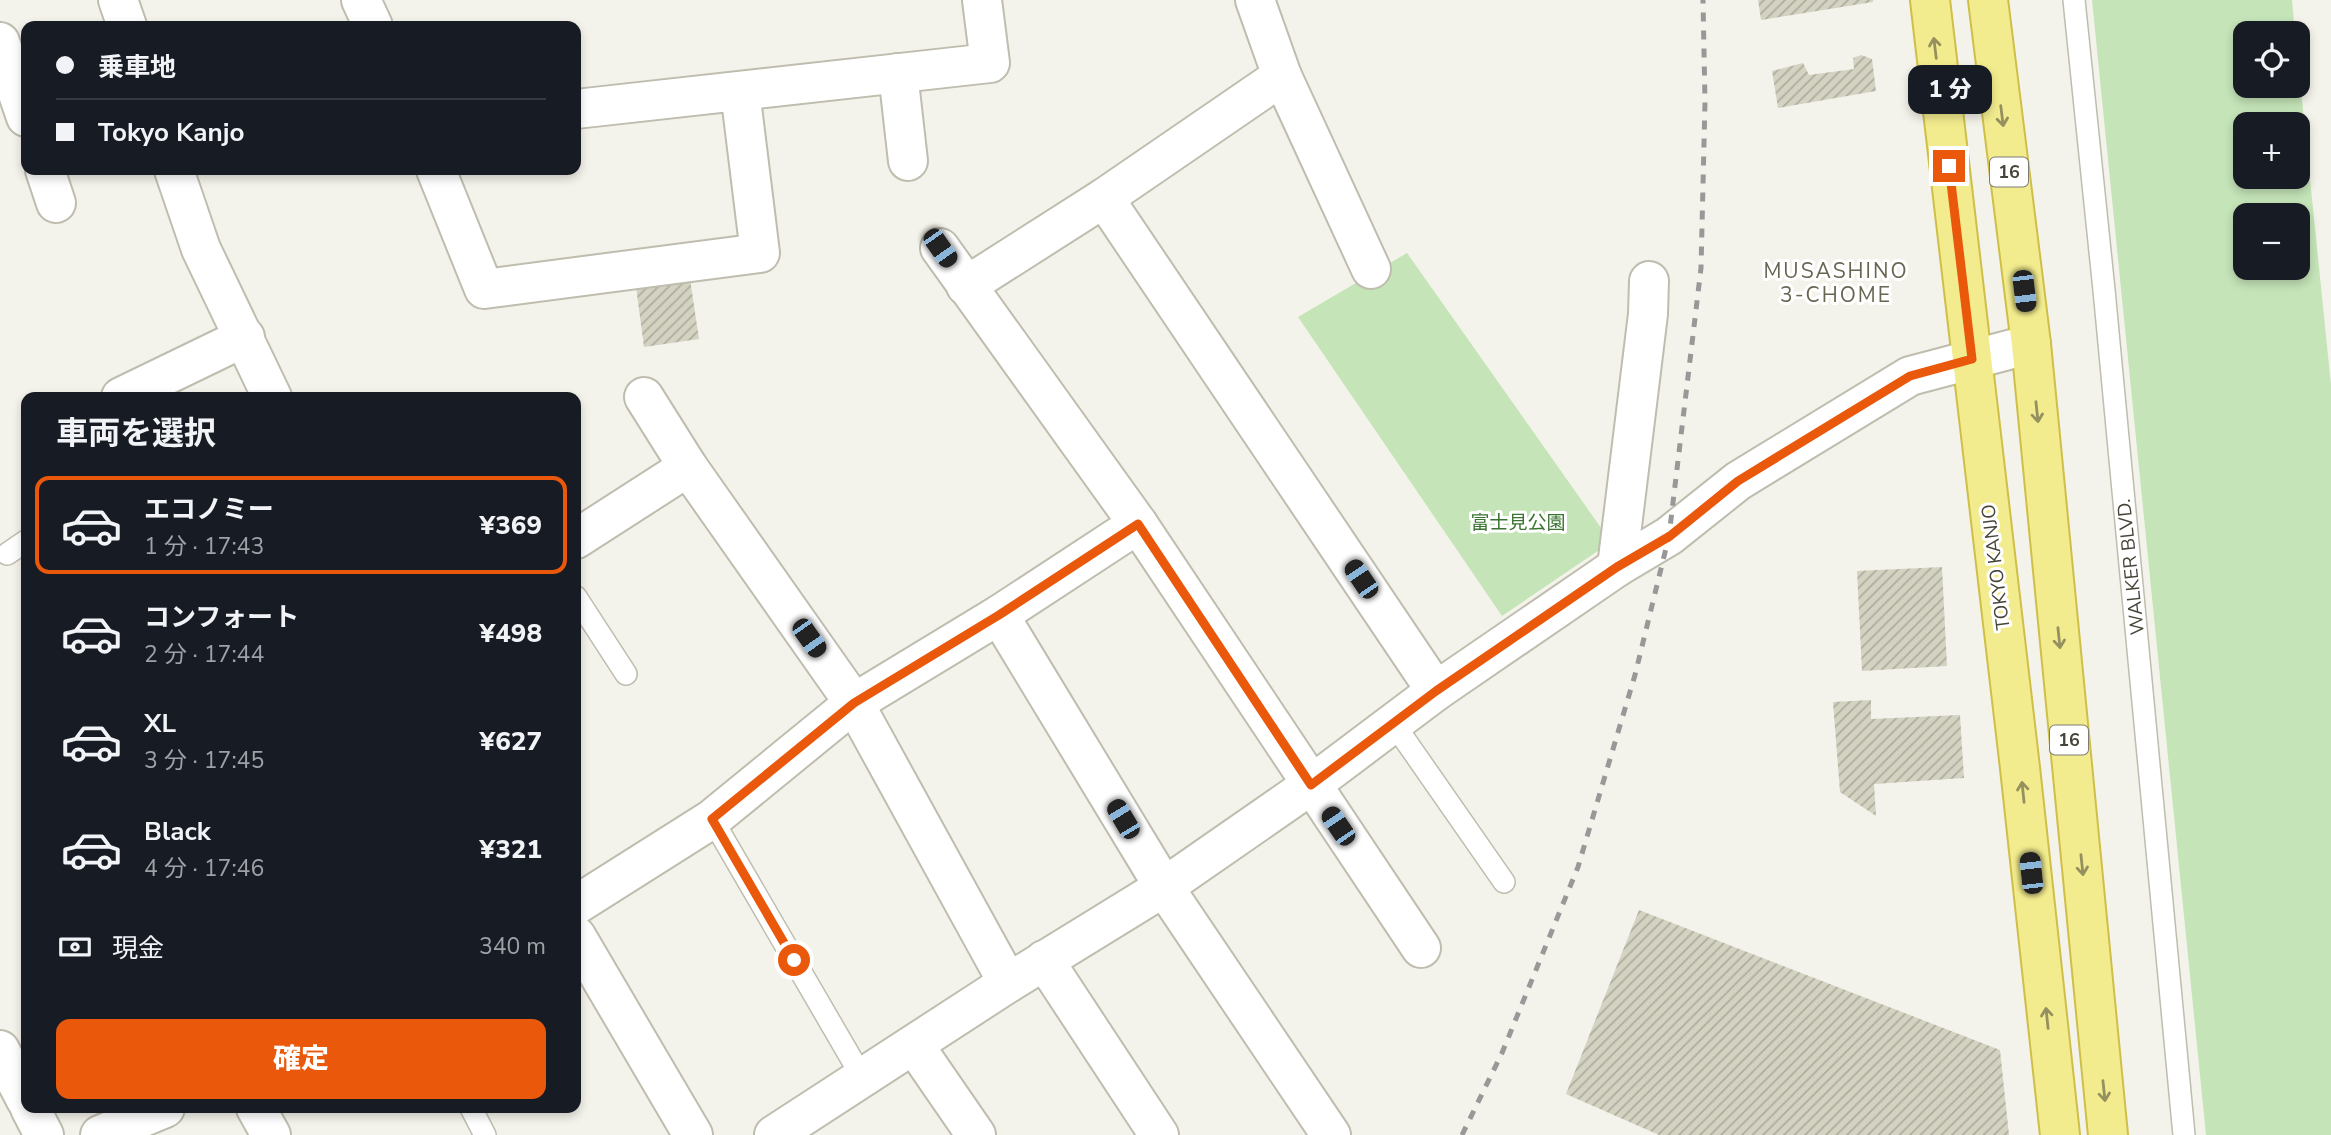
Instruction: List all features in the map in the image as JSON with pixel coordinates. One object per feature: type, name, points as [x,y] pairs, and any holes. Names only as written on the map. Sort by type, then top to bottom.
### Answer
[{"type":"highway","name":"TOKYO KANJO","points":[[1930,0],[2060,1135]]},
{"type":"highway","name":"16","points":[[1988,0],[2031,344],[2108,1135]]},
{"type":"street","points":[[118,0],[125,21]]},
{"type":"street","points":[[361,0],[371,21]]},
{"type":"street","points":[[581,108],[990,63],[982,0]]},
{"type":"street","points":[[1255,0],[1282,76],[1371,268]]},
{"type":"street","points":[[0,42],[21,103]]},
{"type":"street","points":[[898,73],[908,161]]},
{"type":"street","points":[[966,286],[1104,198],[1282,76]]},
{"type":"street","points":[[438,175],[484,289],[760,253],[740,91]]},
{"type":"street","points":[[176,175],[201,249],[270,392]]},
{"type":"street","points":[[1104,198],[1436,691]]},
{"type":"street","points":[[940,248],[1138,524],[1421,948]]},
{"type":"street","points":[[1617,567],[1648,314],[1649,281]]},
{"type":"street","points":[[131,392],[245,337]]},
{"type":"street","points":[[775,1135],[1044,960],[1164,887],[1311,785],[1436,691],[1617,567],[1670,536],[1738,481],[1910,376],[2031,344]]},
{"type":"street","points":[[644,397],[688,467],[854,703],[1008,983]]},
{"type":"street","points":[[581,535],[688,467]]},
{"type":"street","points":[[581,902],[712,819],[854,703],[999,615],[1138,524]]},
{"type":"street","points":[[999,615],[1164,887],[1331,1135]]},
{"type":"street","points":[[581,945],[693,1135]]},
{"type":"street","points":[[1044,960],[1159,1135]]},
{"type":"street","points":[[914,1045],[976,1135]]},
{"type":"street","points":[[0,1050],[21,1090]]},
{"type":"street","points":[[33,1113],[44,1135]]},
{"type":"street","points":[[100,1135],[153,1113]]},
{"type":"street","points":[[259,1113],[271,1135]]},
{"type":"lane","name":"WALKER BLVD.","points":[[2074,0],[2184,1135]]},
{"type":"lane","points":[[7,554],[21,544]]},
{"type":"lane","points":[[581,605],[626,674]]},
{"type":"lane","points":[[1394,724],[1504,883]]},
{"type":"lane","points":[[712,819],[862,1077]]},
{"type":"lane","points":[[474,1113],[485,1135]]},
{"type":"green space","points":[[2092,0],[2292,0],[2294,21],[2233,21],[2233,98],[2302,98],[2303,112],[2233,112],[2233,189],[2310,189],[2310,179],[2331,385],[2331,1135],[2206,1135]]},
{"type":"green space","name":"富士見公園","points":[[1407,253],[1611,542],[1502,616],[1298,317]]},
{"type":"building","points":[[1758,0],[1873,0],[1873,2],[1761,20]]},
{"type":"building","points":[[1861,55],[1872,59],[1876,91],[1778,108],[1772,71],[1803,63],[1809,75],[1854,69],[1853,58]]},
{"type":"building","points":[[690,279],[699,339],[644,347],[636,287]]},
{"type":"building","points":[[1942,567],[1947,666],[1862,671],[1857,571]]},
{"type":"building","points":[[1871,700],[1871,719],[1960,715],[1964,778],[1874,784],[1876,816],[1840,792],[1833,702]]},
{"type":"building","points":[[1639,910],[2000,1050],[2009,1135],[1659,1135],[1566,1094]]},
{"type":"railway","points":[[1462,1135],[1502,1053],[1578,867],[1635,675],[1669,536],[1701,268],[1705,102],[1703,0]]},
{"type":"district","name":"MUSASHINO 3-CHOME","points":[[1836,283]]},
{"type":"route","points":[[794,960],[712,819],[854,703],[999,615],[1138,524],[1311,785],[1436,691],[1617,567],[1670,536],[1738,481],[1910,376],[1972,359],[1949,166]]}]
